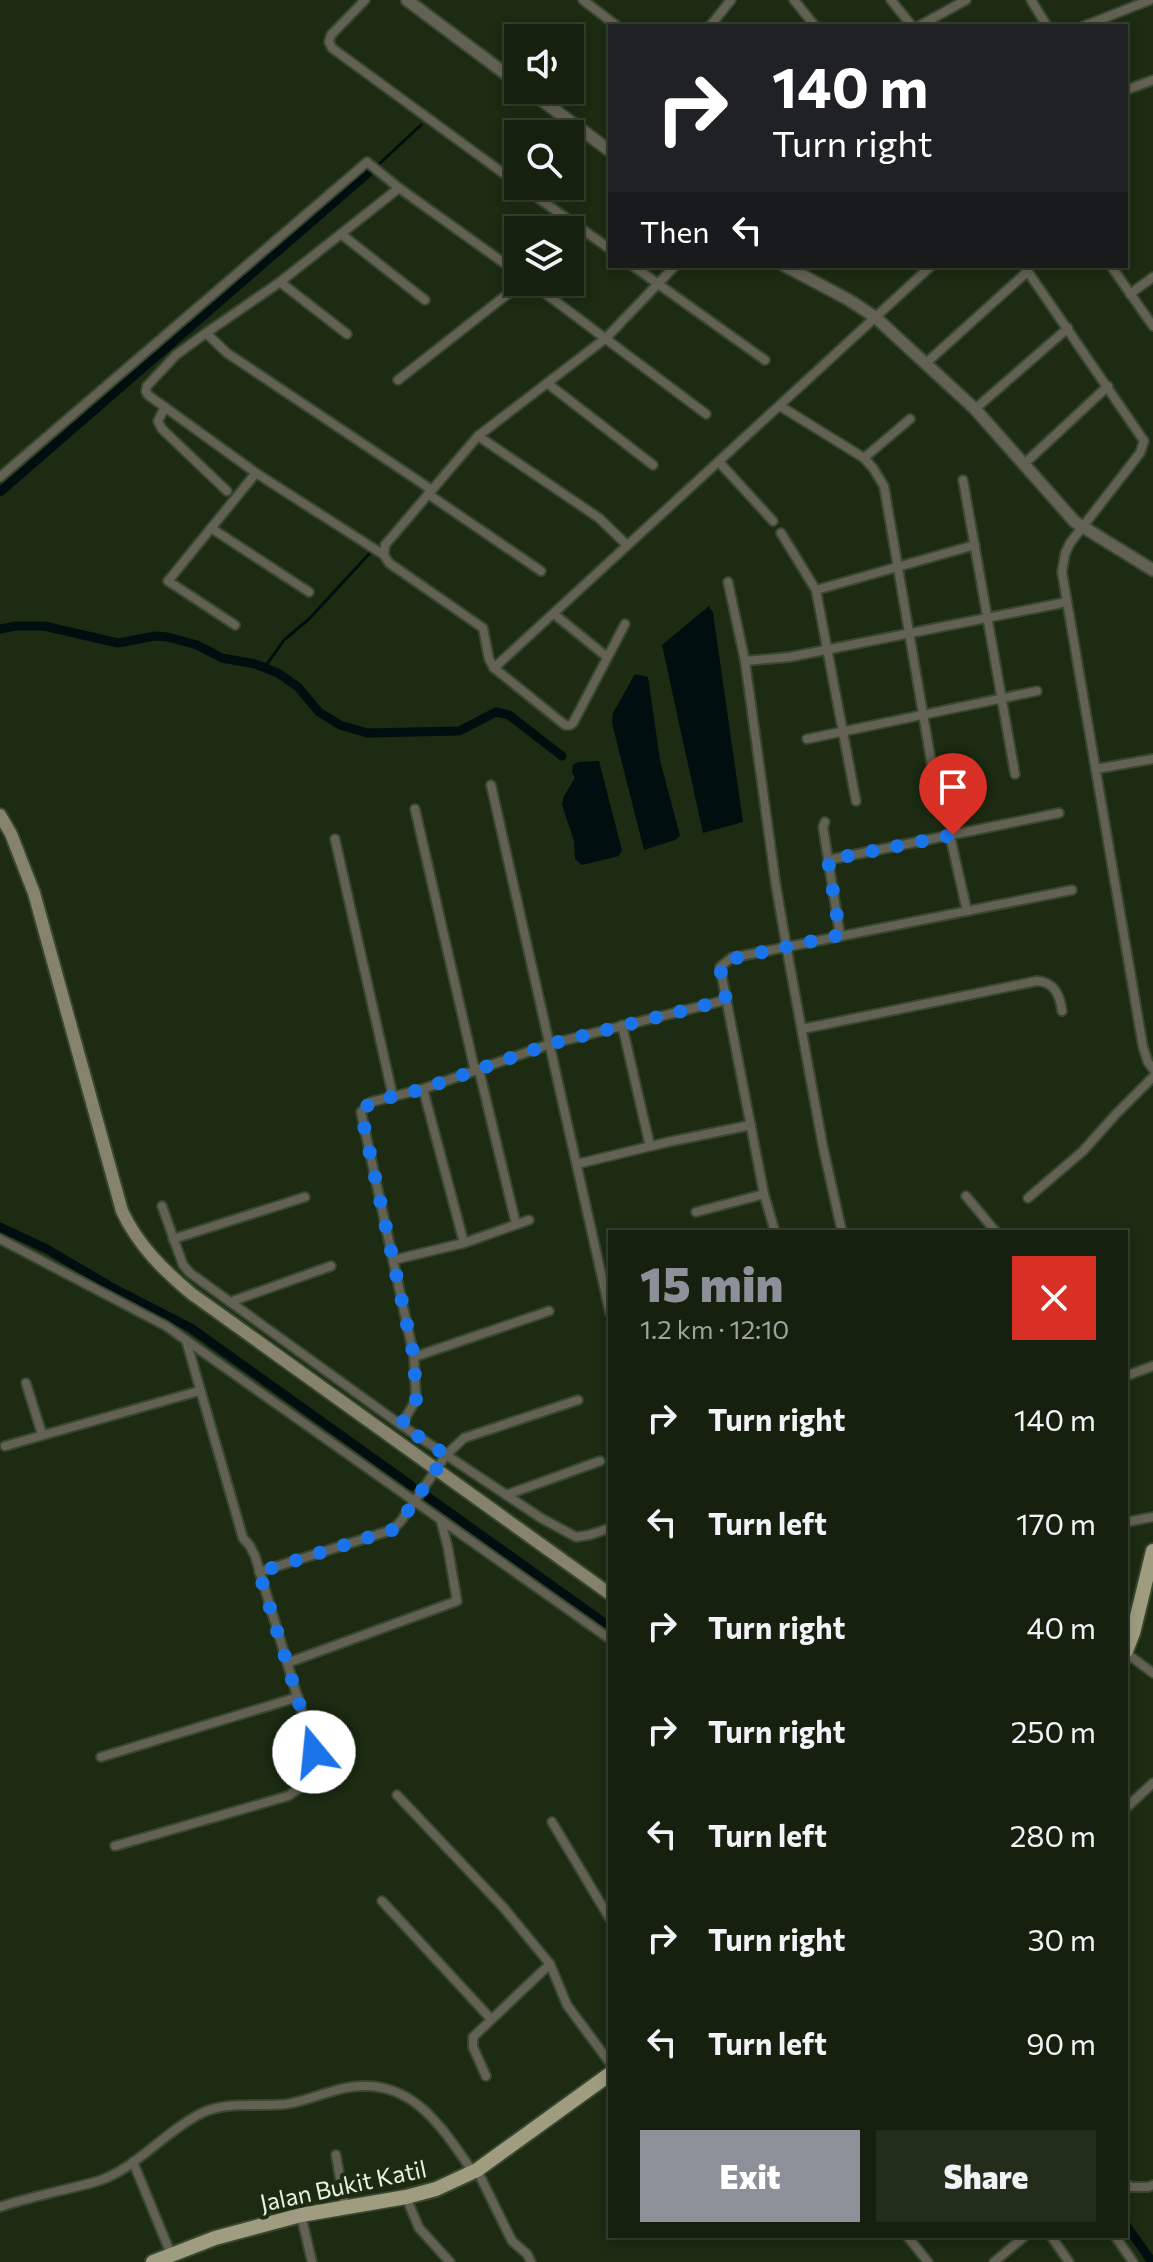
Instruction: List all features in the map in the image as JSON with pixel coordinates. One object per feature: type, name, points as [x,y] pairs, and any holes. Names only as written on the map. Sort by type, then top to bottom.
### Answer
[{"type":"main road","points":[[0,815],[11,834],[34,893],[116,1193],[130,1229],[157,1263],[192,1294],[608,1593]]},
{"type":"main road","points":[[1128,1647],[1152,1561]]},
{"type":"main road","name":"Jalan Bukit Katil","points":[[153,2262],[215,2238],[301,2215],[436,2189],[475,2171],[608,2075]]},
{"type":"street","points":[[365,0],[331,35],[329,42],[332,48],[504,173]]},
{"type":"street","points":[[407,0],[504,73]]},
{"type":"street","points":[[583,0],[614,24]]},
{"type":"street","points":[[712,24],[731,0]]},
{"type":"street","points":[[794,0],[813,24]]},
{"type":"street","points":[[891,0],[910,24]]},
{"type":"street","points":[[923,24],[966,0]]},
{"type":"street","points":[[1031,0],[1046,24]]},
{"type":"street","points":[[1089,24],[1150,0]]},
{"type":"street","points":[[1128,89],[1153,80]]},
{"type":"street","points":[[547,104],[608,150]]},
{"type":"street","points":[[0,477],[367,162],[504,263]]},
{"type":"street","points":[[399,188],[280,282],[176,355],[147,386],[148,395],[256,473],[384,555],[389,563],[483,628],[489,659],[494,668],[565,725],[573,723],[625,624]]},
{"type":"street","points":[[541,200],[608,248]]},
{"type":"street","points":[[341,234],[425,300]]},
{"type":"street","points":[[636,268],[765,360]]},
{"type":"street","points":[[384,555],[385,545],[478,436],[606,338],[673,268]]},
{"type":"street","points":[[789,268],[875,317],[975,409],[1081,527],[1153,570]]},
{"type":"street","points":[[494,668],[929,268]]},
{"type":"street","points":[[1112,268],[1153,326]]},
{"type":"street","points":[[925,364],[1026,269],[1143,436],[1140,453],[1067,549],[1062,572],[1143,1047],[1153,1069]]},
{"type":"street","points":[[1130,294],[1153,277]]},
{"type":"street","points":[[280,282],[347,334]]},
{"type":"street","points":[[398,380],[505,296]]},
{"type":"street","points":[[549,296],[706,414]]},
{"type":"street","points":[[975,409],[1068,328]]},
{"type":"street","points":[[206,333],[227,353],[541,571]]},
{"type":"street","points":[[547,383],[653,465]]},
{"type":"street","points":[[1023,465],[1108,386]]},
{"type":"street","points":[[780,406],[864,458],[884,486],[936,790]]},
{"type":"street","points":[[165,407],[158,421],[162,429],[227,491]]},
{"type":"street","points":[[864,458],[910,419]]},
{"type":"street","points":[[478,436],[599,518],[627,545]]},
{"type":"street","points":[[719,462],[773,521]]},
{"type":"street","points":[[235,625],[168,581],[256,473]]},
{"type":"street","points":[[963,480],[1015,774]]},
{"type":"street","points":[[211,528],[309,592]]},
{"type":"street","points":[[781,533],[816,590],[856,801]]},
{"type":"street","points":[[816,590],[975,545]]},
{"type":"street","points":[[728,582],[745,661],[776,886],[823,1147],[842,1230]]},
{"type":"street","points":[[745,661],[790,657],[1067,602]]},
{"type":"street","points":[[554,614],[607,657]]},
{"type":"street","points":[[807,739],[1037,691]]},
{"type":"street","points":[[1096,769],[1153,759]]},
{"type":"street","points":[[491,785],[608,1304]]},
{"type":"street","points":[[415,809],[516,1224]]},
{"type":"street","points":[[828,860],[1059,813]]},
{"type":"street","points":[[825,822],[823,827],[840,935]]},
{"type":"street","points":[[950,836],[967,911]]},
{"type":"street","points":[[335,839],[393,1097]]},
{"type":"street","points":[[774,1230],[764,1194],[720,967],[731,958],[1072,890]]},
{"type":"street","points":[[802,1029],[1037,981],[1044,981],[1057,991],[1062,1011]]},
{"type":"street","points":[[401,1425],[416,1400],[414,1357],[361,1112],[371,1102],[423,1089],[550,1044],[726,1000]]},
{"type":"street","points":[[622,1025],[650,1146]]},
{"type":"street","points":[[1028,1198],[1083,1151],[1153,1077]]},
{"type":"street","points":[[423,1089],[464,1243]]},
{"type":"street","points":[[577,1164],[751,1125]]},
{"type":"street","points":[[696,1212],[764,1194]]},
{"type":"street","points":[[966,1196],[994,1230]]},
{"type":"street","points":[[173,1239],[305,1197]]},
{"type":"street","points":[[162,1206],[186,1269],[230,1302],[401,1425],[571,1535],[583,1537],[608,1529]]},
{"type":"street","points":[[393,1260],[464,1243],[529,1220]]},
{"type":"street","points":[[0,1239],[186,1339],[608,1638]]},
{"type":"street","points":[[230,1302],[331,1266]]},
{"type":"street","points":[[414,1357],[549,1311]]},
{"type":"street","points":[[115,1846],[288,1796],[298,1789],[314,1752],[252,1550],[243,1538],[186,1339]]},
{"type":"street","points":[[1128,1375],[1153,1366]]},
{"type":"street","points":[[26,1383],[42,1434]]},
{"type":"street","points":[[5,1446],[199,1391]]},
{"type":"street","points":[[259,1572],[392,1530],[458,1442],[578,1400]]},
{"type":"street","points":[[506,1495],[600,1461]]},
{"type":"street","points":[[1128,1522],[1153,1517]]},
{"type":"street","points":[[287,1663],[457,1601],[441,1521]]},
{"type":"street","points":[[1128,1654],[1153,1673]]},
{"type":"street","points":[[101,1757],[298,1697]]},
{"type":"street","points":[[1128,1806],[1153,1783]]},
{"type":"street","points":[[397,1795],[503,1907],[550,1964],[567,2005],[608,2060]]},
{"type":"street","points":[[552,1822],[608,1916]]},
{"type":"street","points":[[382,1901],[491,2019]]},
{"type":"street","points":[[486,2076],[472,2041],[475,2034],[550,1964]]},
{"type":"street","points":[[0,2207],[103,2180],[211,2109],[288,2103],[352,2087],[382,2087],[396,2091],[421,2106],[441,2129],[475,2171],[512,2241],[527,2254],[531,2262]]},
{"type":"street","points":[[336,2155],[345,2207]]},
{"type":"street","points":[[133,2162],[171,2254]]},
{"type":"street","points":[[1128,2185],[1153,2185]]},
{"type":"street","points":[[406,2197],[419,2228],[450,2262]]},
{"type":"street","points":[[301,2215],[312,2262]]},
{"type":"street","points":[[913,2238],[928,2262]]},
{"type":"street","points":[[994,2262],[1023,2238]]},
{"type":"street","points":[[1052,2238],[1069,2262]]},
{"type":"street","points":[[1116,2238],[1133,2262]]},
{"type":"shaded area","points":[[709,606],[713,613],[743,822],[703,833],[662,645]]},
{"type":"shaded area","points":[[635,674],[648,677],[660,760],[680,836],[644,850],[612,723],[613,713]]},
{"type":"shaded area","points":[[599,761],[622,850],[619,856],[582,865],[575,859],[574,841],[562,805],[575,778],[573,765]]},
{"type":"waterway","points":[[378,165],[421,125]]},
{"type":"waterway","points":[[0,492],[368,173]]},
{"type":"waterway","points":[[264,668],[284,640],[309,619],[369,554]]},
{"type":"waterway","points":[[0,629],[44,626],[118,643],[155,636],[168,637],[197,645],[222,658],[255,664],[278,673],[298,687],[319,712],[340,725],[367,733],[459,731],[496,712],[509,715],[562,756]]},
{"type":"waterway","points":[[0,1227],[47,1249],[113,1288],[191,1328],[412,1486]]},
{"type":"waterway","points":[[421,1492],[608,1626]]},
{"type":"waterway","points":[[1128,2228],[1152,2262]]},
{"type":"route","points":[[314,1752],[259,1572],[392,1530],[446,1455],[401,1425],[416,1400],[414,1357],[361,1112],[371,1102],[423,1089],[550,1044],[726,1000],[720,967],[727,960],[840,935],[828,860],[953,835]]}]
